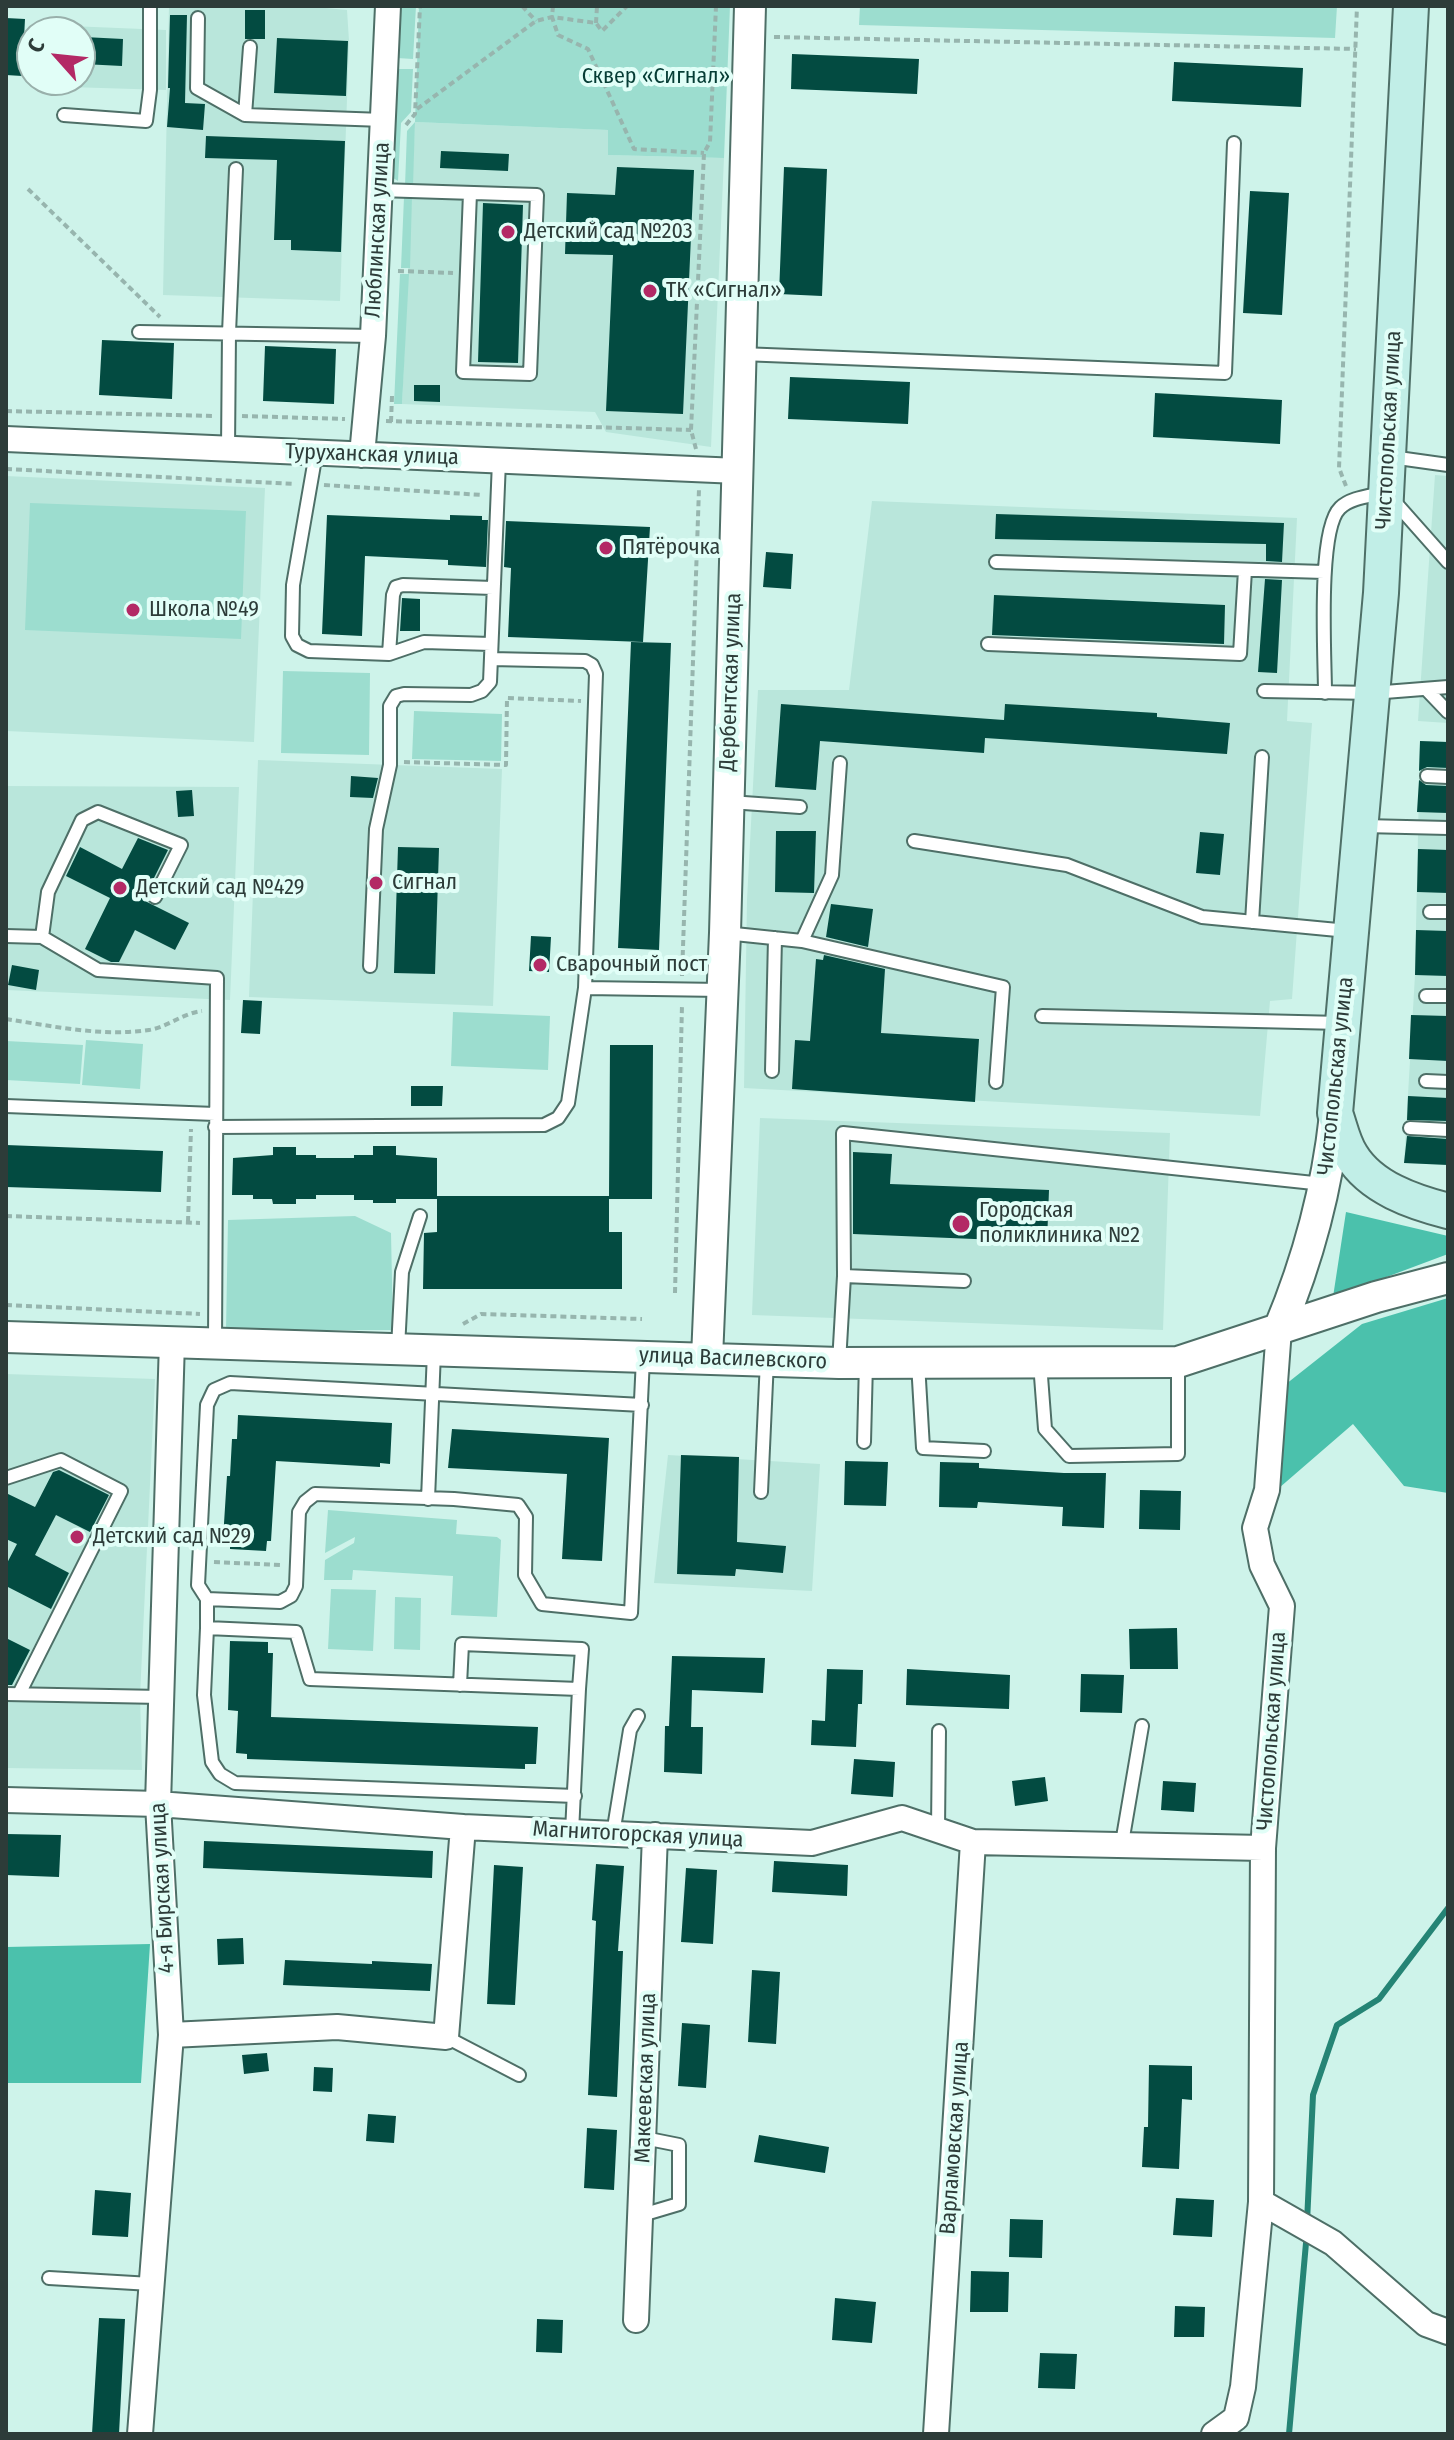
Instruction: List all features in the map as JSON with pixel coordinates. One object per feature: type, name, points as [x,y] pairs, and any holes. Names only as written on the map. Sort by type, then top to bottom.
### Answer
[{"type":"main road","name":"Чистопольская улица","points":[[1335,1113],[1381,593],[1411,6]]},
{"type":"main road","points":[[1335,1113],[1349,1153],[1364,1173],[1387,1189],[1448,1211]]},
{"type":"street","name":"Люблинская улица","points":[[362,455],[373,336],[388,6]]},
{"type":"street","name":"Дербентская улица","points":[[707,1358],[725,933],[750,6]]},
{"type":"street","name":"Туруханская улица","points":[[6,439],[738,471]]},
{"type":"street","name":"Чистопольская улица","points":[[1214,2434],[1236,2418],[1243,2387],[1261,2202],[1263,1848],[1282,1606],[1262,1565],[1255,1528],[1267,1490],[1279,1329],[1301,1275],[1330,1164],[1335,1113]]},
{"type":"street","name":"улица Василевского","points":[[6,1337],[172,1341],[215,1328],[398,1348],[441,1336],[707,1358],[853,1363],[1178,1362],[1376,1297],[1448,1278]]},
{"type":"street","name":"4-я Бирская улица","points":[[140,2434],[171,2035],[158,1804],[172,1341]]},
{"type":"street","name":"Магнитогорская улица","points":[[6,1800],[158,1804],[463,1827],[812,1843],[902,1818],[973,1842],[1263,1848]]},
{"type":"street","points":[[171,2035],[337,2027],[446,2037],[463,1827]]},
{"type":"street","name":"Макеевская улица","points":[[636,2320],[655,1835]]},
{"type":"street","name":"Варламовская улица","points":[[936,2434],[973,1842]]},
{"type":"street","points":[[1261,2202],[1333,2243],[1426,2324],[1448,2332]]},
{"type":"lane","points":[[64,115],[146,121],[150,90],[150,6]]},
{"type":"lane","points":[[198,18],[197,88],[245,115],[383,120]]},
{"type":"lane","points":[[245,115],[250,47]]},
{"type":"lane","points":[[741,354],[1225,373],[1234,143]]},
{"type":"lane","points":[[228,449],[236,169]]},
{"type":"lane","points":[[379,190],[537,195],[530,374],[463,372],[470,193]]},
{"type":"lane","points":[[139,332],[373,336]]},
{"type":"lane","points":[[316,453],[293,585],[292,636],[297,645],[309,651],[389,654],[424,642],[491,644]]},
{"type":"lane","points":[[1387,456],[1448,465]]},
{"type":"lane","points":[[370,966],[376,829],[390,761],[390,706],[396,696],[404,694],[471,695],[482,691],[490,682],[499,461]]},
{"type":"lane","points":[[1325,693],[1324,572],[1331,525],[1338,509],[1352,500],[1386,492],[1448,562]]},
{"type":"lane","points":[[996,562],[1324,572]]},
{"type":"lane","points":[[988,644],[1240,654],[1245,570]]},
{"type":"lane","points":[[389,654],[396,587],[493,588]]},
{"type":"lane","points":[[6,1106],[192,1113],[215,1120],[544,1125],[558,1118],[568,1103],[585,988],[596,674],[592,665],[585,661],[491,659]]},
{"type":"lane","points":[[1264,691],[1372,693],[1448,687]]},
{"type":"lane","points":[[1426,689],[1448,712]]},
{"type":"lane","points":[[1252,922],[1262,757]]},
{"type":"lane","points":[[802,941],[832,875],[840,763]]},
{"type":"lane","points":[[1427,776],[1448,777]]},
{"type":"lane","points":[[727,802],[800,807]]},
{"type":"lane","points":[[42,937],[48,892],[82,820],[98,812],[181,845],[155,897]]},
{"type":"lane","points":[[1361,826],[1448,828]]},
{"type":"lane","points":[[914,841],[1067,865],[1202,917],[1351,931]]},
{"type":"lane","points":[[1430,912],[1448,912]]},
{"type":"lane","points":[[725,933],[802,941],[1003,987],[996,1082]]},
{"type":"lane","points":[[6,936],[42,937],[98,970],[217,978],[215,1328]]},
{"type":"lane","points":[[772,1071],[775,938]]},
{"type":"lane","points":[[585,988],[722,990]]},
{"type":"lane","points":[[1426,996],[1448,996]]},
{"type":"lane","points":[[1042,1016],[1344,1024]]},
{"type":"lane","points":[[1426,1081],[1448,1082]]},
{"type":"lane","points":[[1410,1128],[1448,1130]]},
{"type":"lane","points":[[864,1442],[844,1276],[843,1133],[1324,1184]]},
{"type":"lane","points":[[398,1348],[402,1272],[420,1216]]},
{"type":"lane","points":[[844,1276],[964,1281]]},
{"type":"lane","points":[[428,1499],[433,1393],[441,1336]]},
{"type":"lane","points":[[207,1599],[280,1602],[291,1596],[296,1586],[299,1512],[315,1494],[518,1505],[526,1517],[525,1575],[542,1604],[631,1613],[644,1355]]},
{"type":"lane","points":[[761,1492],[767,1360]]},
{"type":"lane","points":[[1040,1363],[1045,1429],[1069,1456],[1178,1454],[1178,1362]]},
{"type":"lane","points":[[918,1363],[923,1448],[984,1451]]},
{"type":"lane","points":[[575,1796],[235,1783],[220,1774],[212,1762],[204,1695],[207,1599],[198,1585],[207,1405],[214,1390],[230,1383],[642,1405]]},
{"type":"lane","points":[[6,1478],[61,1460],[121,1491],[12,1694],[161,1697]]},
{"type":"lane","points":[[207,1628],[296,1632],[310,1679],[579,1689]]},
{"type":"lane","points":[[460,1685],[462,1644],[582,1649],[572,1832]]},
{"type":"lane","points":[[613,1834],[630,1730],[638,1716]]},
{"type":"lane","points":[[1122,1843],[1142,1726]]},
{"type":"lane","points":[[938,1829],[939,1731]]},
{"type":"lane","points":[[446,2037],[519,2075]]},
{"type":"lane","points":[[642,2215],[679,2204],[679,2145],[644,2138]]},
{"type":"lane","points":[[49,2278],[151,2284]]},
{"type":"path","points":[[522,6],[536,21]]},
{"type":"path","points":[[553,6],[552,17],[558,35],[588,49],[634,149],[704,153]]},
{"type":"path","points":[[597,6],[596,23],[602,31],[627,6]]},
{"type":"path","points":[[675,1293],[700,469],[691,430],[704,153],[710,142],[716,6]]},
{"type":"path","points":[[1352,500],[1339,468],[1357,6]]},
{"type":"path","points":[[416,109],[536,21],[552,17],[596,23]]},
{"type":"path","points":[[749,36],[1356,49]]},
{"type":"path","points":[[28,189],[176,332]]},
{"type":"path","points":[[398,271],[467,274]]},
{"type":"path","points":[[6,469],[497,495]]},
{"type":"path","points":[[390,761],[506,765],[507,698],[595,702]]},
{"type":"path","points":[[6,1019],[83,1031],[151,1030],[190,1012],[216,1010]]},
{"type":"path","points":[[188,1222],[192,1113]]},
{"type":"path","points":[[6,1216],[214,1223]]},
{"type":"path","points":[[6,1305],[215,1328]]},
{"type":"path","points":[[441,1336],[481,1314],[642,1319]]},
{"type":"path","points":[[199,1561],[297,1566]]},
{"type":"shaded area","points":[[169,6],[304,6],[347,10],[349,41],[340,301],[163,295]]},
{"type":"shaded area","points":[[96,27],[166,30],[166,90],[96,88]]},
{"type":"shaded area","name":"Детский сад №203","points":[[415,122],[609,130],[608,155],[724,158],[711,447],[606,432],[595,412],[402,404]]},
{"type":"shaded area","points":[[1435,475],[1448,476],[1448,723],[1418,721]]},
{"type":"shaded area","name":"Школа №49","points":[[6,476],[265,488],[254,742],[6,731]]},
{"type":"shaded area","points":[[872,501],[1297,518],[1287,721],[1312,723],[1292,999],[1270,1001],[1260,1116],[744,1088],[747,900],[758,690],[849,690]]},
{"type":"shaded area","points":[[1420,741],[1448,742],[1448,1165],[1404,1163],[1415,975]]},
{"type":"shaded area","name":"Сигнал","points":[[258,760],[502,769],[493,1006],[249,997]]},
{"type":"shaded area","name":"Детский сад №429","points":[[6,786],[239,787],[230,1000],[6,990]]},
{"type":"shaded area","name":"Городская поликлиника №2","points":[[760,1118],[1170,1133],[1163,1330],[752,1315]]},
{"type":"shaded area","name":"Детский сад №29","points":[[6,1374],[155,1379],[140,1696],[142,1770],[6,1768]]},
{"type":"shaded area","points":[[668,1455],[820,1464],[812,1591],[654,1583]]},
{"type":"green space","points":[[399,6],[416,6],[413,59],[397,58]]},
{"type":"green space","name":"Сквер «Сигнал»","points":[[419,6],[730,6],[724,158],[608,155],[608,130],[415,122]]},
{"type":"green space","points":[[860,6],[1337,6],[1335,38],[859,25]]},
{"type":"green space","points":[[397,69],[413,69],[411,112],[401,123],[398,181],[390,176]]},
{"type":"green space","points":[[415,122],[413,186],[405,186],[407,131]]},
{"type":"green space","points":[[404,197],[412,197],[410,268],[401,268]]},
{"type":"green space","points":[[400,274],[409,274],[402,404],[394,404]]},
{"type":"green space","points":[[30,503],[246,511],[241,639],[25,630]]},
{"type":"green space","points":[[283,671],[370,673],[369,755],[281,753]]},
{"type":"green space","points":[[414,711],[502,714],[501,761],[412,759]]},
{"type":"green space","points":[[453,1012],[550,1016],[548,1070],[451,1066]]},
{"type":"green space","points":[[86,1040],[143,1044],[140,1089],[82,1085]]},
{"type":"green space","points":[[6,1041],[83,1045],[80,1084],[6,1080]]},
{"type":"green space","points":[[1346,1212],[1448,1236],[1448,1254],[1333,1297]]},
{"type":"green space","points":[[355,1216],[391,1233],[393,1330],[226,1330],[228,1220]]},
{"type":"green space","points":[[1448,1298],[1448,1493],[1404,1486],[1353,1424],[1279,1488],[1281,1388],[1362,1324]]},
{"type":"green space","points":[[328,1510],[457,1520],[456,1534],[497,1537],[501,1540],[497,1617],[451,1615],[453,1576],[353,1570],[352,1580],[324,1580],[325,1560],[354,1543],[355,1537],[325,1553]]},
{"type":"green space","points":[[331,1589],[376,1590],[373,1651],[328,1649]]},
{"type":"green space","points":[[395,1597],[421,1598],[420,1650],[394,1649]]},
{"type":"green space","points":[[150,1944],[141,2083],[6,2083],[6,1947]]},
{"type":"building","points":[[245,10],[265,10],[265,39],[245,39]]},
{"type":"building","points":[[170,15],[187,15],[185,103],[205,104],[203,130],[167,127]]},
{"type":"building","points":[[6,18],[16,19],[16,76],[6,75]]},
{"type":"building","points":[[96,38],[123,39],[122,66],[96,65]]},
{"type":"building","points":[[277,38],[348,41],[346,96],[274,93]]},
{"type":"building","points":[[792,54],[919,59],[917,94],[791,89]]},
{"type":"building","points":[[1174,62],[1303,68],[1301,107],[1172,101]]},
{"type":"building","points":[[206,136],[345,141],[341,252],[291,250],[291,240],[274,240],[277,160],[205,158]]},
{"type":"building","points":[[441,151],[509,154],[508,171],[440,168]]},
{"type":"building","name":"ТК «Сигнал»","points":[[617,167],[694,170],[683,414],[606,411],[613,255],[565,254],[567,193],[615,195]]},
{"type":"building","points":[[784,167],[827,169],[822,296],[779,294]]},
{"type":"building","points":[[1250,191],[1289,193],[1282,315],[1243,313]]},
{"type":"building","points":[[483,203],[523,205],[518,363],[478,362]]},
{"type":"building","points":[[102,340],[174,343],[172,399],[99,395]]},
{"type":"building","points":[[265,346],[336,349],[334,404],[263,401]]},
{"type":"building","points":[[790,377],[910,382],[908,424],[788,419]]},
{"type":"building","points":[[414,385],[440,385],[440,402],[414,401]]},
{"type":"building","points":[[1155,393],[1282,400],[1280,444],[1153,437]]},
{"type":"building","points":[[996,514],[1284,523],[1282,562],[1266,561],[1266,544],[995,539]]},
{"type":"building","points":[[327,515],[450,520],[450,515],[482,516],[482,520],[488,520],[486,567],[448,565],[448,560],[365,556],[362,636],[322,634]]},
{"type":"building","points":[[506,521],[650,527],[643,642],[508,637],[511,568],[504,567]]},
{"type":"building","points":[[766,552],[793,554],[791,589],[763,587]]},
{"type":"building","points":[[1265,579],[1282,580],[1277,673],[1258,672]]},
{"type":"building","points":[[994,595],[1225,605],[1224,644],[992,635]]},
{"type":"building","points":[[402,598],[420,599],[420,631],[400,631]]},
{"type":"building","points":[[631,642],[671,643],[659,950],[618,948]]},
{"type":"building","points":[[781,704],[1004,720],[1005,704],[1157,713],[1157,717],[1230,723],[1227,754],[985,738],[984,753],[820,741],[816,790],[775,787]]},
{"type":"building","points":[[1420,741],[1448,742],[1448,768],[1427,767],[1419,771]]},
{"type":"building","points":[[351,776],[378,778],[373,798],[350,797]]},
{"type":"building","points":[[1419,780],[1426,785],[1448,786],[1448,813],[1417,812]]},
{"type":"building","points":[[192,790],[194,816],[178,817],[176,791]]},
{"type":"building","points":[[776,831],[816,831],[814,893],[775,892]]},
{"type":"building","points":[[1200,832],[1224,834],[1220,875],[1196,873]]},
{"type":"building","points":[[138,838],[168,850],[143,900],[189,923],[175,950],[135,930],[119,962],[111,962],[85,949],[110,898],[66,876],[80,847],[122,869]]},
{"type":"building","points":[[398,847],[439,848],[435,974],[394,973]]},
{"type":"building","points":[[1418,849],[1448,850],[1448,893],[1417,892]]},
{"type":"building","points":[[831,904],[873,909],[868,947],[826,937]]},
{"type":"building","points":[[1416,930],[1448,931],[1448,976],[1415,975]]},
{"type":"building","points":[[531,936],[551,937],[549,972],[529,971]]},
{"type":"building","points":[[824,955],[885,969],[881,1033],[979,1039],[975,1102],[792,1089],[795,1040],[810,1041],[816,959],[823,960]]},
{"type":"building","points":[[12,965],[39,970],[36,990],[8,985]]},
{"type":"building","points":[[243,1000],[262,1001],[260,1034],[241,1033]]},
{"type":"building","points":[[1411,1015],[1448,1016],[1448,1061],[1409,1059]]},
{"type":"building","points":[[610,1045],[653,1045],[652,1199],[609,1199],[609,1232],[622,1232],[622,1289],[423,1289],[424,1233],[437,1232],[437,1199],[396,1199],[396,1203],[373,1203],[373,1200],[354,1200],[354,1195],[316,1195],[316,1199],[296,1199],[296,1204],[273,1204],[272,1199],[232,1195],[233,1158],[273,1155],[273,1147],[296,1147],[296,1155],[354,1158],[354,1155],[373,1155],[373,1146],[396,1146],[396,1155],[437,1158],[437,1196],[609,1196]]},
{"type":"building","points":[[411,1086],[443,1086],[442,1106],[411,1106]]},
{"type":"building","points":[[1408,1096],[1448,1098],[1448,1121],[1407,1120]]},
{"type":"building","points":[[1407,1136],[1448,1139],[1448,1165],[1404,1163]]},
{"type":"building","points":[[6,1145],[163,1151],[161,1192],[6,1187]]},
{"type":"building","points":[[853,1152],[892,1154],[890,1184],[1049,1190],[1047,1242],[853,1234]]},
{"type":"building","points":[[238,1415],[392,1423],[390,1464],[380,1463],[380,1467],[276,1461],[271,1541],[267,1541],[266,1551],[230,1549],[230,1539],[223,1539],[227,1476],[230,1476],[232,1439],[237,1439]]},
{"type":"building","points":[[452,1429],[609,1438],[602,1561],[562,1559],[567,1474],[448,1468]]},
{"type":"building","points":[[681,1455],[739,1457],[737,1542],[786,1546],[783,1573],[736,1569],[735,1576],[677,1574]]},
{"type":"building","points":[[845,1461],[888,1462],[886,1506],[844,1505]]},
{"type":"building","points":[[940,1462],[979,1463],[979,1468],[1106,1473],[1104,1528],[1062,1526],[1063,1507],[978,1502],[977,1508],[939,1507]]},
{"type":"building","points":[[59,1470],[109,1495],[90,1532],[56,1515],[35,1555],[69,1573],[51,1609],[6,1586],[6,1565],[17,1544],[6,1539],[6,1493],[35,1507],[53,1472]]},
{"type":"building","points":[[1140,1490],[1181,1491],[1180,1530],[1139,1529]]},
{"type":"building","points":[[1177,1628],[1178,1669],[1130,1669],[1129,1629]]},
{"type":"building","points":[[6,1638],[30,1650],[12,1685],[6,1685]]},
{"type":"building","points":[[230,1641],[268,1642],[268,1653],[273,1653],[271,1717],[538,1727],[536,1764],[525,1764],[525,1769],[247,1759],[247,1754],[236,1753],[238,1711],[228,1710]]},
{"type":"building","points":[[672,1656],[765,1658],[763,1693],[692,1690],[691,1727],[703,1727],[702,1774],[664,1772]]},
{"type":"building","points":[[827,1669],[863,1670],[856,1747],[811,1745],[812,1720],[825,1721]]},
{"type":"building","points":[[907,1669],[1010,1675],[1009,1709],[906,1705]]},
{"type":"building","points":[[1081,1674],[1124,1675],[1122,1713],[1080,1712]]},
{"type":"building","points":[[854,1759],[895,1762],[893,1797],[851,1794]]},
{"type":"building","points":[[1045,1777],[1048,1801],[1015,1806],[1012,1781]]},
{"type":"building","points":[[1163,1781],[1196,1783],[1194,1812],[1161,1810]]},
{"type":"building","points":[[6,1834],[61,1835],[59,1877],[6,1875]]},
{"type":"building","points":[[204,1841],[433,1851],[432,1878],[203,1868]]},
{"type":"building","points":[[774,1861],[848,1865],[847,1896],[772,1892]]},
{"type":"building","points":[[596,1864],[624,1866],[618,1951],[623,1951],[617,2097],[588,2095]]},
{"type":"building","points":[[494,1865],[523,1867],[515,2005],[487,2004]]},
{"type":"building","points":[[686,1868],[717,1870],[713,1944],[681,1942]]},
{"type":"building","points":[[243,1938],[244,1964],[218,1965],[217,1939]]},
{"type":"building","points":[[285,1960],[432,1964],[430,1991],[283,1985]]},
{"type":"building","points":[[752,1970],[780,1972],[776,2044],[748,2042]]},
{"type":"building","points":[[682,2023],[710,2025],[706,2088],[678,2086]]},
{"type":"building","points":[[267,2053],[269,2071],[244,2074],[242,2055]]},
{"type":"building","points":[[1149,2065],[1192,2066],[1192,2100],[1182,2099],[1179,2169],[1142,2167],[1144,2127],[1148,2127]]},
{"type":"building","points":[[314,2067],[333,2068],[332,2092],[313,2091]]},
{"type":"building","points":[[368,2114],[396,2116],[394,2143],[366,2141]]},
{"type":"building","points":[[587,2128],[617,2130],[614,2190],[584,2188]]},
{"type":"building","points":[[759,2135],[829,2147],[825,2173],[754,2162]]},
{"type":"building","points":[[95,2190],[131,2193],[128,2237],[92,2235]]},
{"type":"building","points":[[1176,2198],[1214,2200],[1212,2237],[1173,2235]]},
{"type":"building","points":[[1010,2219],[1043,2220],[1042,2258],[1009,2257]]},
{"type":"building","points":[[971,2271],[1009,2272],[1008,2312],[970,2312]]},
{"type":"building","points":[[835,2298],[876,2302],[872,2343],[832,2340]]},
{"type":"building","points":[[1175,2306],[1205,2307],[1204,2337],[1174,2337]]},
{"type":"building","points":[[99,2318],[125,2319],[119,2434],[92,2434]]},
{"type":"building","points":[[537,2319],[563,2320],[562,2353],[536,2352]]},
{"type":"building","points":[[1040,2353],[1077,2354],[1075,2389],[1038,2388]]},
{"type":"waterway","points":[[1307,2222],[1313,2095],[1337,2025],[1379,1999],[1448,1908]]},
{"type":"waterway","points":[[1289,2434],[1306,2243]]},
{"type":"place","name":"Детский сад №203","points":[[508,232]]},
{"type":"place","name":"ТК «Сигнал»","points":[[650,291]]},
{"type":"place","name":"Пятёрочка","points":[[606,548]]},
{"type":"place","name":"Школа №49","points":[[133,610]]},
{"type":"place","name":"Сигнал","points":[[376,883]]},
{"type":"place","name":"Детский сад №429","points":[[120,888]]},
{"type":"place","name":"Сварочный пост","points":[[540,965]]},
{"type":"place","name":"Городская поликлиника №2","points":[[961,1224]]},
{"type":"place","name":"Детский сад №29","points":[[77,1537]]}]
